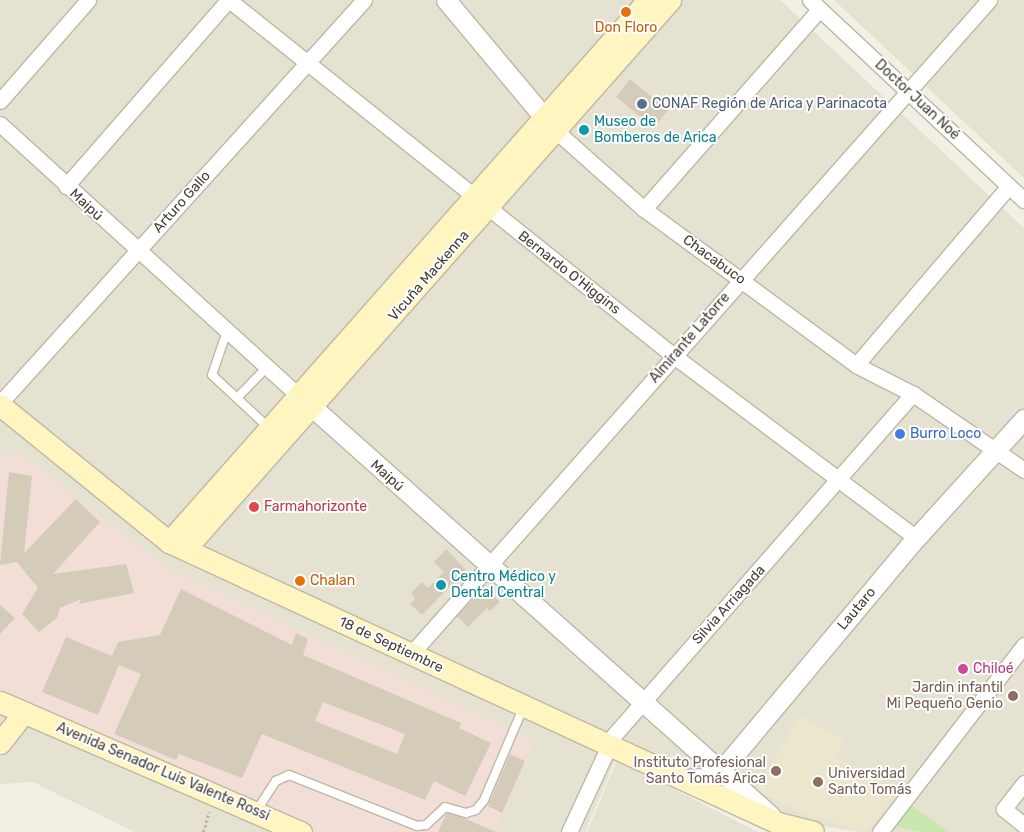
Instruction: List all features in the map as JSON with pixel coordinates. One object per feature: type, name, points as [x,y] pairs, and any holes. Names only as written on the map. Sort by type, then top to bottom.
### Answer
[{"type":"main road","name":"Vicuña Mackenna","points":[[177,546],[550,124],[648,0]]},
{"type":"main road","name":"Vicuña Mackenna","points":[[550,124],[670,0]]},
{"type":"main road","name":"Vicuña Mackenna","points":[[177,546],[270,429],[306,402]]},
{"type":"main road","name":"18 de Septiembre","points":[[2,410],[177,546],[788,828],[814,832]]},
{"type":"main road","name":"Avenida Senador Luis Valente Rossi","points":[[0,702],[214,795],[257,810],[301,832]]},
{"type":"main road","points":[[0,743],[24,712]]},
{"type":"street","points":[[0,101],[88,0]]},
{"type":"street","points":[[66,186],[229,0]]},
{"type":"street","name":"Bernardo O'Higgins","points":[[229,0],[674,356],[916,538]]},
{"type":"street","name":"Arturo Gallo","points":[[2,410],[137,252],[364,0]]},
{"type":"street","name":"Chacabuco","points":[[446,0],[550,124],[644,209],[856,365],[912,394],[998,450],[1024,470]]},
{"type":"street","name":"Almirante Latorre","points":[[411,654],[989,0]]},
{"type":"street","points":[[644,209],[815,5]]},
{"type":"street","name":"Doctor Juan Noé","points":[[815,5],[1024,200]]},
{"type":"street","name":"Maipú","points":[[0,124],[137,252],[306,402],[488,568],[644,700],[720,770],[788,828]]},
{"type":"street","points":[[856,365],[1009,186]]},
{"type":"street","name":"Silvia Arriagada","points":[[569,832],[608,746],[644,700],[840,481],[912,394]]},
{"type":"street","name":"Lautaro","points":[[680,778],[699,780],[720,770],[916,538],[998,450],[1024,419]]},
{"type":"street","points":[[880,832],[1024,645]]},
{"type":"street","points":[[1024,783],[1004,809],[1024,825]]},
{"type":"lane","points":[[227,331],[212,375],[270,429]]},
{"type":"lane","points":[[237,398],[267,367]]},
{"type":"lane","points":[[257,810],[276,781],[289,774],[417,826],[426,825],[445,807],[466,813],[476,810],[484,800],[523,707]]},
{"type":"path","points":[[203,832],[214,795]]},
{"type":"shaded area","points":[[0,0],[780,0],[1024,228],[1024,832],[861,832],[786,820],[622,744],[585,832],[134,832],[33,782],[0,784]]},
{"type":"shaded area","points":[[834,0],[1024,0],[1024,178]]},
{"type":"shaded area","points":[[20,453],[167,568],[535,741],[495,832],[285,832],[0,699],[0,461],[5,454]]},
{"type":"shaded area","name":"Universidad Santo Tomás","points":[[800,716],[845,740],[837,756],[895,796],[866,832],[802,814],[756,789]]},
{"type":"shaded area","points":[[617,760],[758,832],[587,832]]},
{"type":"green space","points":[[911,805],[948,832],[920,832],[896,826]]},
{"type":"building","name":"CONAF Región de Arica y Parinacota","points":[[630,79],[668,110],[654,128],[616,97]]},
{"type":"building","points":[[9,472],[32,476],[24,553],[76,499],[100,522],[53,574],[126,564],[134,593],[79,604],[81,599],[60,608],[57,618],[39,632],[22,614],[38,588],[17,562],[0,565]]},
{"type":"building","name":"Centro Médico y Dental Central","points":[[446,549],[466,570],[422,615],[410,604],[415,598],[411,593],[422,582],[428,588],[444,572],[434,562]]},
{"type":"building","name":"Centro Médico y Dental Central","points":[[485,587],[500,602],[490,611],[487,608],[468,627],[457,616]]},
{"type":"building","points":[[181,589],[292,645],[296,633],[308,639],[303,655],[461,723],[459,728],[491,743],[465,796],[434,781],[425,800],[262,734],[242,778],[179,754],[176,760],[114,734],[141,674],[119,665],[98,715],[42,692],[66,637],[112,656],[118,642],[160,635]],"holes":[[[323,702],[405,734],[397,754],[315,721]]]},
{"type":"building","points":[[0,605],[15,618],[0,634]]},
{"type":"building","points":[[510,754],[525,761],[502,813],[488,806]]},
{"type":"building","points":[[447,813],[461,817],[496,832],[438,832]]},
{"type":"place","name":"Don Floro","points":[[626,12]]},
{"type":"place","name":"CONAF Región de Arica y Parinacota","points":[[642,104]]},
{"type":"place","name":"Museo de Bomberos de Arica","points":[[584,130]]},
{"type":"place","name":"Burro Loco","points":[[900,434]]},
{"type":"place","name":"Farmahorizonte","points":[[254,507]]},
{"type":"place","name":"Chalan","points":[[300,581]]},
{"type":"place","name":"Centro Médico y Dental Central","points":[[441,585]]},
{"type":"place","name":"Chiloé","points":[[963,669]]},
{"type":"place","name":"Jardin infantil Mi Pequeño Genio","points":[[1013,696]]},
{"type":"place","name":"Instituto Profesional Santo Tomás Arica","points":[[776,771]]},
{"type":"place","name":"Universidad Santo Tomás","points":[[818,782]]}]
